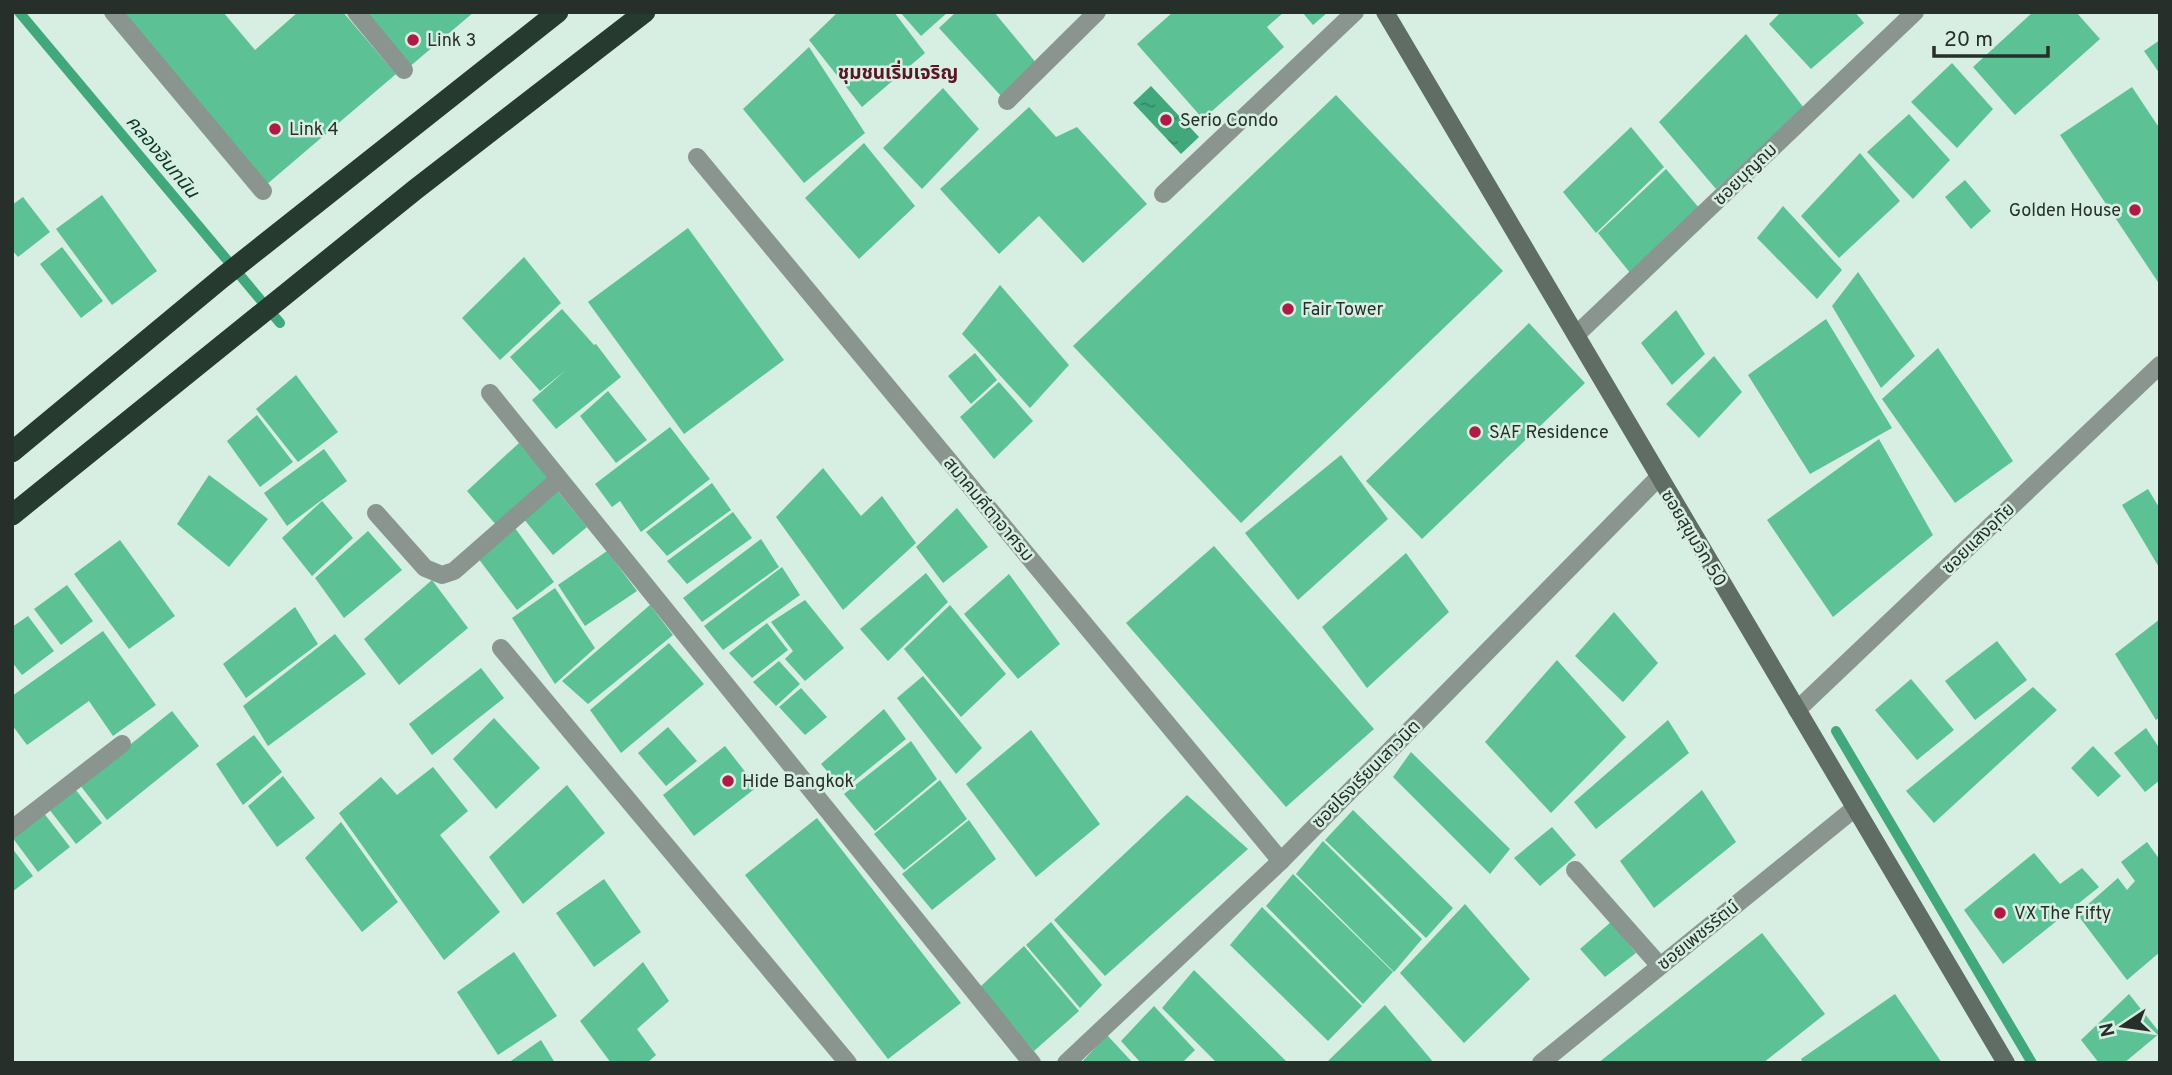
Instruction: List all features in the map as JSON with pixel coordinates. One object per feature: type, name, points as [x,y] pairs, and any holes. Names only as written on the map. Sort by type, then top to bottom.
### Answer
[{"type":"highway","points":[[12,452],[223,277],[558,12]]},
{"type":"highway","points":[[12,515],[331,257],[645,12]]},
{"type":"street","points":[[113,12],[263,191]]},
{"type":"street","points":[[356,12],[404,70]]},
{"type":"street","points":[[1007,101],[1097,12]]},
{"type":"street","points":[[1163,194],[1335,19],[1355,12]]},
{"type":"street","name":"ซอยสุขุมวิท 50","points":[[1385,12],[2006,1063]]},
{"type":"street","name":"ซอยบุญถม","points":[[1576,335],[1915,12]]},
{"type":"street","name":"สมาคมคีตาอาศรม","points":[[697,157],[1281,860]]},
{"type":"street","name":"ซอยแสงอุทัย","points":[[1797,710],[2160,365]]},
{"type":"street","points":[[490,393],[1032,1063]]},
{"type":"street","name":"ซอยโรงเรียนเสาวนิต","points":[[1066,1063],[1281,860],[1658,478]]},
{"type":"street","points":[[376,513],[425,568],[442,575],[454,571],[559,479]]},
{"type":"street","points":[[501,648],[848,1063]]},
{"type":"street","points":[[12,829],[122,744]]},
{"type":"street","name":"ซอยเพชรรัตน์","points":[[1541,1063],[1855,808]]},
{"type":"street","points":[[1575,870],[1660,966]]},
{"type":"water","name":"Serio Condo","points":[[1151,86],[1199,137],[1181,154],[1133,103]]},
{"type":"building","name":"Link 4","points":[[119,12],[223,12],[255,50],[298,12],[343,12],[396,74],[266,185]]},
{"type":"building","name":"Link 3","points":[[361,12],[474,12],[408,68]]},
{"type":"building","points":[[838,12],[894,12],[925,53],[862,107],[809,40]]},
{"type":"building","points":[[900,12],[948,12],[921,36]]},
{"type":"building","points":[[956,12],[994,12],[1037,64],[1001,96],[939,28]]},
{"type":"building","points":[[1173,12],[1284,12],[1267,27],[1284,47],[1203,119],[1137,44]]},
{"type":"building","points":[[1302,12],[1328,12],[1313,25]]},
{"type":"building","points":[[1781,12],[1855,12],[1864,23],[1811,69],[1769,24]]},
{"type":"building","points":[[2033,12],[2076,12],[2100,39],[2015,115],[1973,67]]},
{"type":"building","points":[[1746,34],[1804,108],[1716,189],[1659,122]]},
{"type":"building","points":[[2160,40],[2160,74],[2144,51]]},
{"type":"building","points":[[809,47],[865,133],[804,183],[743,109]]},
{"type":"building","points":[[1952,63],[1993,109],[1957,148],[1911,102]]},
{"type":"building","name":"Golden House","points":[[2132,87],[2160,129],[2160,285],[2060,135]]},
{"type":"building","points":[[943,88],[979,129],[922,189],[883,148]]},
{"type":"building","name":"Fair Tower","points":[[1336,95],[1503,271],[1241,523],[1073,346]]},
{"type":"building","points":[[1029,107],[1056,137],[1077,127],[1147,204],[1083,263],[1039,216],[999,254],[940,189]]},
{"type":"building","points":[[1909,114],[1950,160],[1913,199],[1867,152]]},
{"type":"building","points":[[1631,127],[1664,167],[1596,233],[1563,192]]},
{"type":"building","points":[[864,143],[915,206],[859,259],[805,198]]},
{"type":"building","points":[[1860,153],[1900,201],[1839,258],[1801,216]]},
{"type":"building","points":[[1666,169],[1700,209],[1631,274],[1598,233]]},
{"type":"building","points":[[1965,180],[1991,211],[1971,229],[1945,197]]},
{"type":"building","points":[[102,195],[157,271],[112,305],[56,229]]},
{"type":"building","points":[[23,197],[50,232],[18,257],[12,250],[12,205]]},
{"type":"building","points":[[1783,206],[1842,270],[1817,299],[1757,238]]},
{"type":"building","points":[[688,228],[784,360],[684,434],[588,302]]},
{"type":"building","points":[[62,247],[103,301],[81,318],[40,264]]},
{"type":"building","points":[[524,257],[561,303],[500,360],[462,318]]},
{"type":"building","points":[[1858,272],[1915,356],[1881,388],[1832,306]]},
{"type":"building","points":[[1000,285],[1069,365],[1030,408],[962,334]]},
{"type":"building","points":[[562,309],[594,345],[596,344],[621,377],[556,429],[532,400],[566,370],[540,391],[510,357]]},
{"type":"building","points":[[1676,310],[1705,354],[1672,385],[1641,343]]},
{"type":"building","points":[[1826,319],[1892,428],[1810,474],[1748,375]]},
{"type":"building","name":"SAF Residence","points":[[1529,323],[1585,383],[1422,539],[1366,481]]},
{"type":"building","points":[[1938,348],[2013,461],[1955,503],[1882,399]]},
{"type":"building","points":[[975,353],[997,380],[971,404],[948,376]]},
{"type":"building","points":[[1714,356],[1742,392],[1699,438],[1666,404]]},
{"type":"building","points":[[296,375],[338,432],[298,462],[256,409]]},
{"type":"building","points":[[999,382],[1033,421],[994,459],[960,417]]},
{"type":"building","points":[[608,391],[647,440],[616,463],[580,416]]},
{"type":"building","points":[[257,415],[293,462],[260,487],[227,441]]},
{"type":"building","points":[[670,427],[710,479],[641,532],[620,501],[612,507],[595,484]]},
{"type":"building","points":[[1879,439],[1933,535],[1833,617],[1767,520]]},
{"type":"building","points":[[519,443],[551,479],[497,526],[467,491]]},
{"type":"building","points":[[324,449],[347,481],[287,526],[264,493]]},
{"type":"building","points":[[1341,455],[1388,519],[1298,600],[1245,533]]},
{"type":"building","points":[[823,468],[861,516],[882,496],[916,543],[843,610],[776,517]]},
{"type":"building","points":[[209,475],[268,519],[229,567],[177,524]]},
{"type":"building","points":[[712,483],[731,510],[667,556],[646,532]]},
{"type":"building","points":[[556,489],[587,527],[553,555],[523,518]]},
{"type":"building","points":[[2148,489],[2160,509],[2160,569],[2122,505]]},
{"type":"building","points":[[322,501],[353,538],[312,576],[282,538]]},
{"type":"building","points":[[957,508],[988,547],[943,583],[916,547]]},
{"type":"building","points":[[733,512],[752,538],[687,584],[667,561]]},
{"type":"building","points":[[515,528],[554,582],[517,610],[478,558]]},
{"type":"building","points":[[368,531],[402,570],[344,618],[315,578]]},
{"type":"building","points":[[761,539],[779,567],[702,622],[683,598]]},
{"type":"building","points":[[120,540],[175,616],[129,649],[74,574]]},
{"type":"building","points":[[1214,546],[1374,729],[1286,807],[1126,623]]},
{"type":"building","points":[[607,551],[637,591],[585,626],[558,585]]},
{"type":"building","points":[[1406,553],[1449,612],[1367,688],[1322,627]]},
{"type":"building","points":[[782,567],[800,595],[723,650],[704,626]]},
{"type":"building","points":[[926,573],[948,602],[888,661],[860,629]]},
{"type":"building","points":[[1009,574],[1060,644],[1018,679],[964,614]]},
{"type":"building","points":[[432,580],[468,628],[399,685],[364,639]]},
{"type":"building","points":[[67,585],[93,621],[61,645],[34,609]]},
{"type":"building","points":[[555,588],[595,648],[555,684],[512,618]]},
{"type":"building","points":[[805,600],[844,648],[805,681],[785,659],[793,651],[771,622]]},
{"type":"building","points":[[650,605],[673,635],[588,704],[562,681]]},
{"type":"building","points":[[950,605],[1006,674],[961,717],[904,649]]},
{"type":"building","points":[[295,607],[318,644],[246,698],[223,664]]},
{"type":"building","points":[[1614,612],[1658,663],[1623,702],[1575,656]]},
{"type":"building","points":[[28,616],[54,651],[22,675],[12,662],[12,627]]},
{"type":"building","points":[[2160,619],[2160,717],[2156,720],[2115,654]]},
{"type":"building","points":[[767,623],[788,650],[752,678],[729,653]]},
{"type":"building","points":[[103,631],[156,705],[113,736],[89,701],[27,745],[12,725],[12,696]]},
{"type":"building","points":[[335,634],[366,674],[268,746],[243,706]]},
{"type":"building","points":[[1997,641],[2027,680],[1975,720],[1945,681]]},
{"type":"building","points":[[669,643],[704,684],[621,753],[590,710]]},
{"type":"building","points":[[1557,660],[1626,737],[1551,813],[1485,742]]},
{"type":"building","points":[[779,661],[800,684],[776,706],[753,682]]},
{"type":"building","points":[[481,668],[504,698],[432,755],[409,724]]},
{"type":"building","points":[[923,676],[982,748],[956,774],[897,698]]},
{"type":"building","points":[[1911,679],[1954,730],[1917,760],[1875,710]]},
{"type":"building","points":[[2033,687],[2057,710],[1934,823],[1906,791]]},
{"type":"building","points":[[801,688],[827,717],[805,735],[779,707]]},
{"type":"building","points":[[884,709],[906,739],[843,790],[821,764]]},
{"type":"building","points":[[172,711],[199,746],[107,820],[80,785]]},
{"type":"building","points":[[494,718],[540,768],[496,809],[453,759]]},
{"type":"building","points":[[1668,720],[1689,753],[1596,829],[1574,802]]},
{"type":"building","points":[[668,727],[697,761],[666,786],[638,753]]},
{"type":"building","points":[[2146,728],[2160,749],[2160,780],[2145,792],[2114,753]]},
{"type":"building","points":[[1031,730],[1100,824],[1036,877],[966,784]]},
{"type":"building","points":[[254,735],[282,772],[243,805],[216,764]]},
{"type":"building","points":[[911,741],[937,779],[875,831],[844,794]]},
{"type":"building","points":[[725,746],[757,787],[694,836],[663,795]]},
{"type":"building","points":[[2093,746],[2121,776],[2098,797],[2071,768]]},
{"type":"building","points":[[1411,752],[1510,849],[1490,874],[1393,777]]},
{"type":"building","points":[[433,767],[468,811],[440,835],[500,912],[444,960],[339,813],[381,777],[397,795]]},
{"type":"building","points":[[283,776],[315,818],[277,847],[248,806]]},
{"type":"building","points":[[940,780],[967,819],[904,870],[874,834]]},
{"type":"building","points":[[567,785],[605,833],[523,904],[489,857]]},
{"type":"building","points":[[75,789],[102,823],[76,844],[49,809]]},
{"type":"building","points":[[1702,790],[1736,842],[1654,908],[1620,861]]},
{"type":"building","points":[[1187,795],[1248,849],[1105,976],[1054,920]]},
{"type":"building","points":[[1353,810],[1453,908],[1426,938],[1325,840]]},
{"type":"building","points":[[43,812],[70,847],[38,872],[12,837]]},
{"type":"building","points":[[817,818],[961,1003],[888,1059],[745,875]]},
{"type":"building","points":[[969,820],[996,859],[932,910],[902,874]]},
{"type":"building","points":[[341,822],[398,902],[362,932],[305,858]]},
{"type":"building","points":[[1552,827],[1576,855],[1540,886],[1514,858]]},
{"type":"building","points":[[1323,841],[1422,939],[1394,972],[1296,874]]},
{"type":"building","points":[[2147,842],[2160,860],[2160,952],[2127,980],[2077,914],[2118,878],[2127,890],[2135,881],[2121,862]]},
{"type":"building","points":[[12,848],[33,876],[12,892]]},
{"type":"building","points":[[2034,853],[2060,884],[2082,868],[2099,887],[2003,964],[1964,910]]},
{"type":"building","points":[[1293,874],[1393,972],[1363,1004],[1266,906]]},
{"type":"building","points":[[604,879],[641,932],[594,967],[556,913]]},
{"type":"building","points":[[1465,904],[1530,979],[1464,1043],[1400,973]]},
{"type":"building","points":[[1262,907],[1362,1006],[1328,1041],[1230,945]]},
{"type":"building","points":[[1051,922],[1102,985],[1080,1008],[1026,945]]},
{"type":"building","points":[[1611,922],[1636,953],[1605,977],[1580,949]]},
{"type":"building","points":[[1762,933],[1825,1014],[1763,1063],[1598,1063]]},
{"type":"building","points":[[1024,946],[1079,1011],[1034,1051],[980,987]]},
{"type":"building","points":[[514,952],[557,1016],[498,1055],[457,992]]},
{"type":"building","points":[[643,962],[669,1001],[637,1029],[656,1055],[647,1063],[611,1063],[580,1021]]},
{"type":"building","points":[[1194,970],[1288,1063],[1217,1063],[1162,1008]]},
{"type":"building","points":[[1895,994],[1942,1063],[1803,1063],[1801,1059]]},
{"type":"building","points":[[2129,994],[2160,1033],[2124,1063],[2099,1063],[2081,1040]]},
{"type":"building","points":[[1385,1005],[1434,1063],[1326,1063]]},
{"type":"building","points":[[1154,1006],[1195,1050],[1182,1063],[1141,1063],[1121,1041]]},
{"type":"building","points":[[1107,1035],[1133,1063],[1081,1063]]},
{"type":"building","points":[[541,1040],[555,1063],[508,1063]]},
{"type":"waterway","name":"คลองอินทนิน","points":[[19,12],[280,323]]},
{"type":"waterway","points":[[1836,731],[2032,1063]]},
{"type":"place","name":"Link 3","points":[[413,40]]},
{"type":"place","name":"Serio Condo","points":[[1166,120]]},
{"type":"place","name":"Link 4","points":[[275,129]]},
{"type":"place","name":"Golden House","points":[[2135,210]]},
{"type":"place","name":"Fair Tower","points":[[1288,309]]},
{"type":"place","name":"SAF Residence","points":[[1475,432]]},
{"type":"place","name":"Hide Bangkok","points":[[728,781]]},
{"type":"place","name":"VX The Fifty","points":[[2000,913]]},
{"type":"district","name":"ชุมชนเริ่มเจริญ","points":[[898,72]]}]
